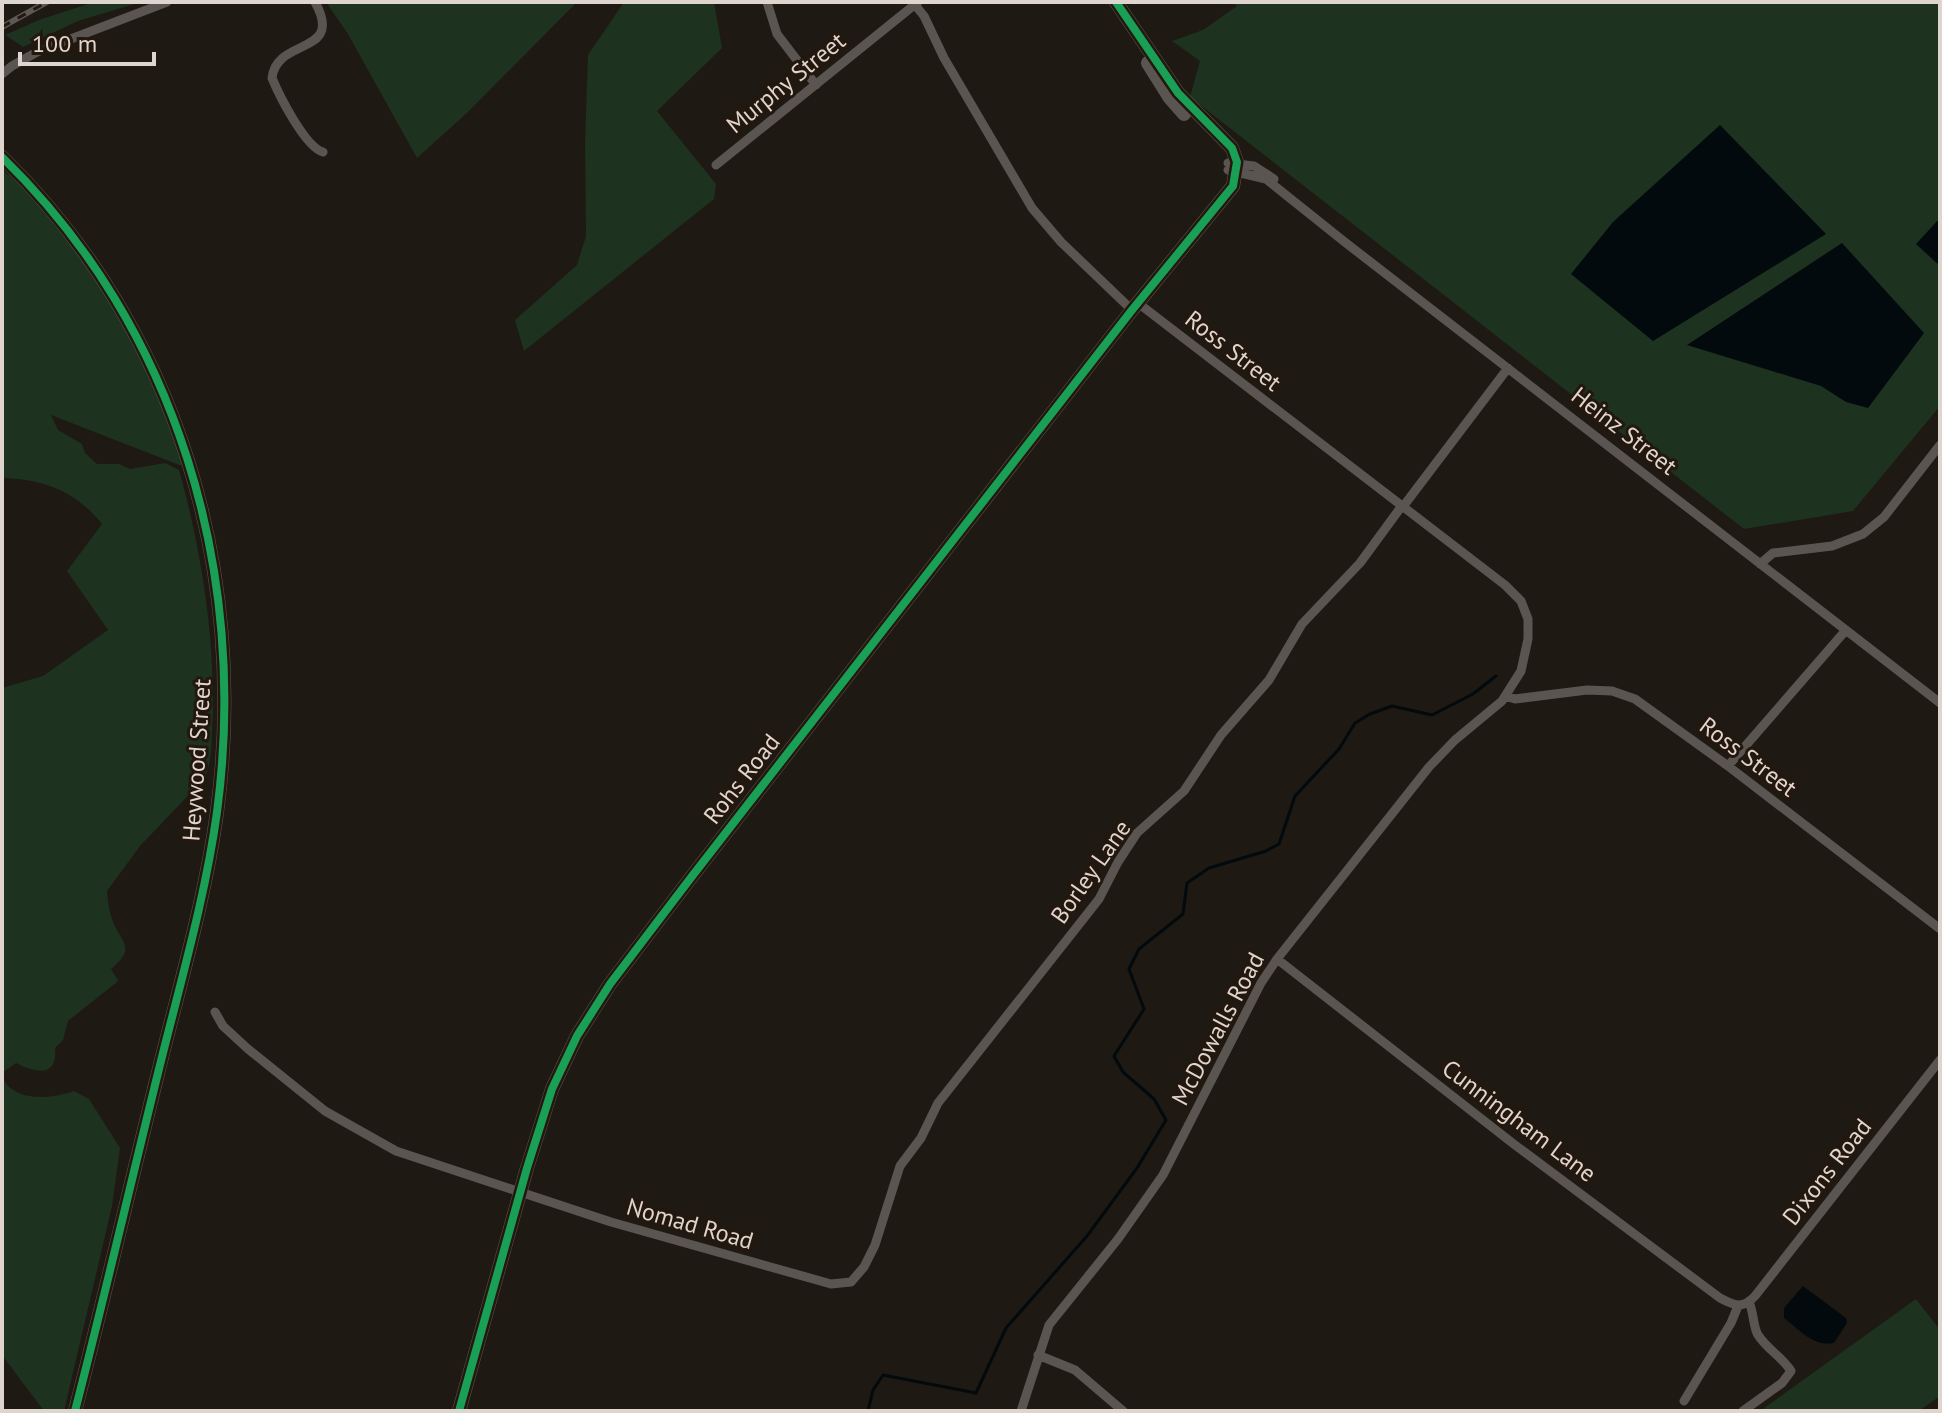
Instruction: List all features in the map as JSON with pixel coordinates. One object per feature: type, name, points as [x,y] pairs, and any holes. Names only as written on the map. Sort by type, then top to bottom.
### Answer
[{"type":"street","points":[[2,74],[37,52],[167,2]]},
{"type":"street","points":[[315,2],[324,20],[323,31],[315,40],[280,60],[272,78],[305,137],[314,148],[323,152]]},
{"type":"street","points":[[767,2],[777,34],[816,85]]},
{"type":"street","points":[[1114,2],[1152,63],[1193,110],[1227,141],[1236,155],[1232,167]]},
{"type":"street","name":"Murphy Street","points":[[716,165],[913,4]]},
{"type":"street","name":"Ross Street","points":[[913,4],[1032,208],[1061,242],[1135,306],[1505,585],[1526,611]]},
{"type":"street","name":"Heywood Street","points":[[2,157],[45,202],[90,260],[133,328],[162,388],[188,456],[205,518],[217,586],[224,669],[223,758],[208,866],[75,1411]]},
{"type":"street","name":"Rohs Road","points":[[459,1411],[552,1089],[577,1036],[610,984],[1135,306],[1229,192],[1232,167]]},
{"type":"street","name":"Heinz Street","points":[[1232,167],[1266,179],[1284,191],[1313,217],[1940,703]]},
{"type":"street","name":"Borley Lane","points":[[851,1282],[864,1267],[875,1245],[900,1166],[921,1138],[938,1103],[1099,899],[1137,833],[1184,791],[1221,735],[1269,680],[1302,624],[1360,563],[1508,368]]},
{"type":"street","points":[[1760,564],[1773,553],[1832,546],[1863,534],[1884,517],[1940,445]]},
{"type":"street","name":"McDowalls Road","points":[[1021,1411],[1049,1325],[1118,1239],[1163,1175],[1242,1018],[1277,959],[1429,767],[1506,696],[1516,682],[1529,628],[1526,611]]},
{"type":"street","points":[[1728,766],[1846,630]]},
{"type":"street","name":"Ross Street","points":[[1506,696],[1515,699],[1587,690],[1624,694],[1646,705],[1940,929]]},
{"type":"street","name":"Cunningham Lane","points":[[1277,959],[1515,1145],[1720,1298],[1743,1305]]},
{"type":"street","points":[[215,1012],[223,1026],[248,1049],[325,1111],[350,1126],[396,1151],[520,1193]]},
{"type":"street","name":"Dixons Road","points":[[1684,1401],[1743,1305],[1940,1060]]},
{"type":"street","name":"Nomad Road","points":[[520,1193],[831,1284],[851,1282]]},
{"type":"street","points":[[1743,1305],[1757,1334],[1791,1371],[1782,1383],[1743,1411]]},
{"type":"street","points":[[1038,1355],[1063,1363],[1081,1374],[1123,1411]]},
{"type":"green space","points":[[94,2],[141,2],[78,21],[23,47],[5,35],[39,20]]},
{"type":"green space","points":[[326,2],[577,2],[468,112],[417,158],[348,34]]},
{"type":"green space","points":[[624,2],[714,2],[722,48],[657,111],[716,184],[714,199],[524,351],[515,320],[577,265],[586,236],[588,55]]},
{"type":"green space","points":[[1232,2],[1940,2],[1940,406],[1853,511],[1744,529],[1190,97],[1200,61],[1172,41],[1203,30],[1237,6]]},
{"type":"green space","points":[[2,169],[53,212],[124,305],[187,468],[51,415],[58,430],[82,444],[85,453],[97,464],[119,464],[130,469],[165,463],[179,470],[201,566],[210,634],[213,700],[210,757],[203,780],[140,846],[107,891],[113,921],[125,946],[124,955],[111,969],[117,982],[68,1021],[49,1069],[30,1069],[16,1063],[2,1073],[2,688],[43,676],[108,630],[67,571],[102,524],[81,503],[58,489],[31,481],[2,478]]},
{"type":"green space","points":[[2,1075],[7,1084],[23,1094],[44,1097],[74,1091],[89,1099],[120,1148],[112,1206],[64,1411],[44,1411],[2,1355]]},
{"type":"green space","points":[[1916,1299],[1940,1330],[1940,1396],[1919,1411],[1760,1411]]},
{"type":"shaded area","points":[[1720,125],[1826,234],[1653,341],[1571,274],[1613,222]]},
{"type":"shaded area","points":[[1940,218],[1940,266],[1916,244]]},
{"type":"shaded area","points":[[1842,243],[1924,333],[1868,408],[1846,402],[1821,386],[1687,345]]},
{"type":"shaded area","points":[[1803,1286],[1846,1318],[1847,1323],[1834,1343],[1813,1340],[1784,1318],[1784,1308]]},
{"type":"waterway","points":[[868,1411],[873,1390],[883,1375],[976,1393],[1006,1328],[1087,1236],[1137,1168],[1166,1120],[1154,1099],[1123,1072],[1114,1056],[1144,1009],[1129,969],[1139,949],[1183,914],[1187,883],[1209,868],[1266,851],[1279,844],[1295,796],[1339,749],[1355,723],[1392,706],[1432,715],[1473,694],[1496,676]]},
{"type":"railway","points":[[2,27],[47,2]]},
{"type":"cycle path","points":[[459,1411],[527,1168],[552,1089],[577,1036],[610,984],[693,875],[1132,310],[1233,186],[1237,162],[1232,148],[1178,93],[1116,2]]},
{"type":"cycle path","points":[[2,157],[63,224],[114,297],[155,376],[187,458],[209,544],[222,632],[224,722],[217,812],[206,878],[75,1411]]}]
